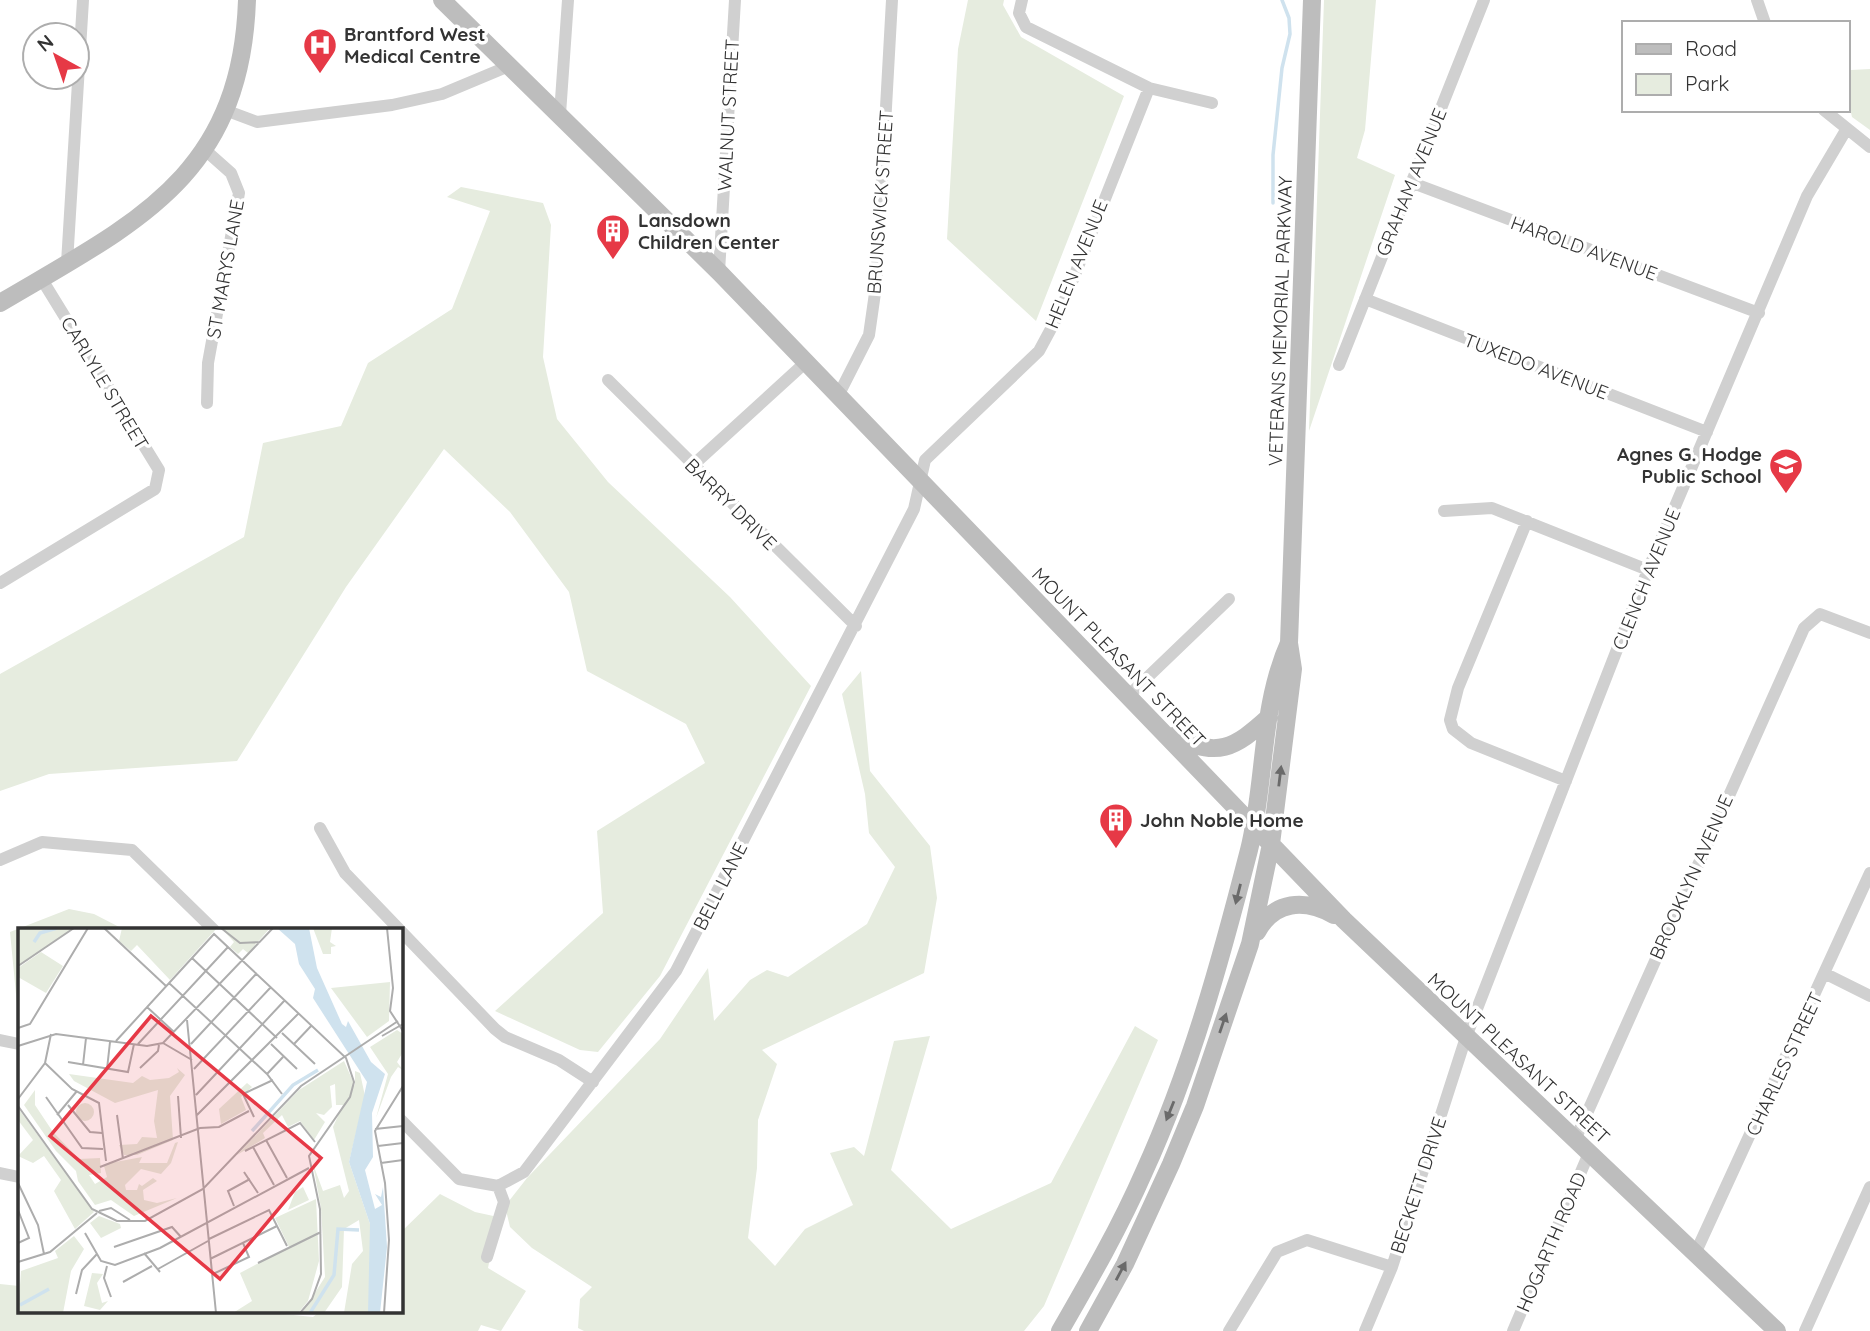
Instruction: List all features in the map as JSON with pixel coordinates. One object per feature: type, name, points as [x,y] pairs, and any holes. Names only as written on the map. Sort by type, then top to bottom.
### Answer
[{"type":"main road","points":[[0,303],[137,220],[161,201],[204,149],[225,110],[240,63],[247,0]]},
{"type":"main road","name":"MOUNT PLEASANT STREET","points":[[442,0],[719,272],[1344,920],[1777,1331]]},
{"type":"main road","name":"VETERANS MEMORIAL PARKWAY","points":[[1088,1331],[1125,1264],[1176,1152],[1250,944],[1272,844],[1293,669],[1289,643],[1312,0]]},
{"type":"main road","name":"VETERANS MEMORIAL PARKWAY","points":[[1060,1331],[1122,1219],[1173,1103],[1228,932],[1254,828],[1275,675],[1289,643]]},
{"type":"main road","points":[[1161,729],[1191,745],[1227,748],[1243,741],[1269,717]]},
{"type":"main road","points":[[1250,944],[1270,914],[1293,904],[1322,908],[1344,920]]},
{"type":"street","points":[[67,263],[83,0]]},
{"type":"street","points":[[560,114],[568,0]]},
{"type":"street","name":"WALNUT STREET","points":[[719,272],[735,0]]},
{"type":"street","name":"BRUNSWICK STREET","points":[[838,396],[869,335],[874,298],[892,0]]},
{"type":"street","points":[[1022,0],[1019,13],[1027,27],[1149,88],[1212,103]]},
{"type":"street","name":"GRAHAM AVENUE","points":[[1339,365],[1409,182],[1485,0]]},
{"type":"street","points":[[1757,0],[1764,21]]},
{"type":"street","points":[[225,110],[245,120],[265,122],[392,105],[442,94],[509,66]]},
{"type":"street","name":"HELEN AVENUE","points":[[919,481],[925,460],[1039,351],[1060,312],[1149,88]]},
{"type":"street","points":[[1826,112],[1870,147]]},
{"type":"street","name":"CLENCH AVENUE","points":[[1466,1037],[1648,570],[1807,195],[1846,130]]},
{"type":"street","name":"ST MARYS LANE","points":[[204,149],[231,173],[239,193],[208,363],[207,402]]},
{"type":"street","name":"HAROLD AVENUE","points":[[1409,182],[1759,313]]},
{"type":"street","name":"CARLYLE STREET","points":[[0,583],[155,489],[159,470],[41,278]]},
{"type":"street","name":"TUXEDO AVENUE","points":[[1365,299],[1707,432]]},
{"type":"street","points":[[692,467],[806,362]]},
{"type":"street","name":"BARRY DRIVE","points":[[608,380],[692,467],[856,626]]},
{"type":"street","name":"BELL LANE","points":[[498,1186],[524,1171],[676,971],[856,626],[914,509],[919,481]]},
{"type":"street","points":[[1444,511],[1480,507],[1527,521],[1648,570]]},
{"type":"street","points":[[1527,521],[1458,688],[1450,720],[1453,729],[1471,743],[1566,781]]},
{"type":"street","points":[[1128,696],[1229,599]]},
{"type":"street","name":"BROOKLYN AVENUE","points":[[1575,1140],[1794,646],[1813,618],[1820,614],[1870,633]]},
{"type":"street","points":[[320,828],[345,873],[398,928]]},
{"type":"street","points":[[0,860],[42,842],[132,850],[212,928]]},
{"type":"street","name":"CHARLES STREET","points":[[1695,1254],[1826,974],[1870,873]]},
{"type":"street","points":[[402,932],[505,1037],[559,1060],[593,1082]]},
{"type":"street","points":[[1826,974],[1870,996]]},
{"type":"street","name":"BECKETT DRIVE","points":[[1366,1331],[1392,1266],[1466,1037]]},
{"type":"street","points":[[0,1040],[18,1044]]},
{"type":"street","points":[[403,1127],[460,1179],[498,1186],[504,1202],[487,1257]]},
{"type":"street","name":"HOGARTH ROAD","points":[[1513,1331],[1588,1153]]},
{"type":"street","points":[[0,1173],[18,1177]]},
{"type":"street","points":[[1805,1331],[1870,1187]]},
{"type":"street","points":[[1228,1331],[1277,1252],[1307,1240],[1392,1266]]},
{"type":"green space","points":[[968,0],[1004,0],[1003,5],[1021,37],[1124,96],[1036,321],[947,239],[958,49]]},
{"type":"green space","points":[[1324,0],[1376,0],[1365,130],[1357,158],[1395,175],[1309,431]]},
{"type":"green space","points":[[1870,69],[1870,130],[1852,117],[1849,104],[1851,70]]},
{"type":"green space","points":[[461,187],[543,203],[551,225],[543,357],[557,419],[608,482],[730,597],[811,686],[660,976],[598,1052],[580,1050],[495,1011],[603,913],[597,831],[705,763],[686,724],[587,671],[569,592],[510,512],[444,449],[346,587],[237,761],[49,774],[0,791],[0,674],[244,537],[263,443],[341,426],[368,363],[452,309],[490,211],[447,197]]},
{"type":"green space","points":[[861,671],[870,771],[930,846],[937,898],[924,973],[762,1050],[777,1064],[758,1120],[757,1168],[748,1238],[775,1266],[805,1229],[853,1205],[830,1153],[854,1147],[864,1156],[894,1041],[930,1036],[891,1170],[951,1229],[1051,1183],[1135,1026],[1158,1040],[1044,1306],[1024,1331],[584,1331],[578,1328],[580,1299],[592,1287],[532,1248],[510,1227],[505,1206],[527,1178],[660,1039],[708,968],[714,1021],[750,980],[767,970],[788,977],[867,924],[895,867],[869,833],[865,794],[842,694]]},
{"type":"green space","points":[[69,909],[94,914],[121,928],[20,928]]},
{"type":"green space","points":[[18,929],[18,1015],[10,932]]},
{"type":"green space","points":[[440,1194],[475,1212],[498,1217],[488,1268],[526,1291],[501,1331],[481,1325],[478,1331],[0,1331],[0,1284],[18,1286],[18,1314],[284,1314],[313,1317],[317,1314],[402,1314],[402,1231]]},
{"type":"waterway","points":[[1273,203],[1273,155],[1282,68],[1290,34],[1289,18],[1282,0]]},
{"type":"place","name":"Brantford West Medical Centre","points":[[320,75]]},
{"type":"place","name":"Lansdown Children Center","points":[[613,261]]},
{"type":"place","name":"Agnes G. Hodge Public School","points":[[1786,495]]},
{"type":"place","name":"John Noble Home","points":[[1116,850]]}]
